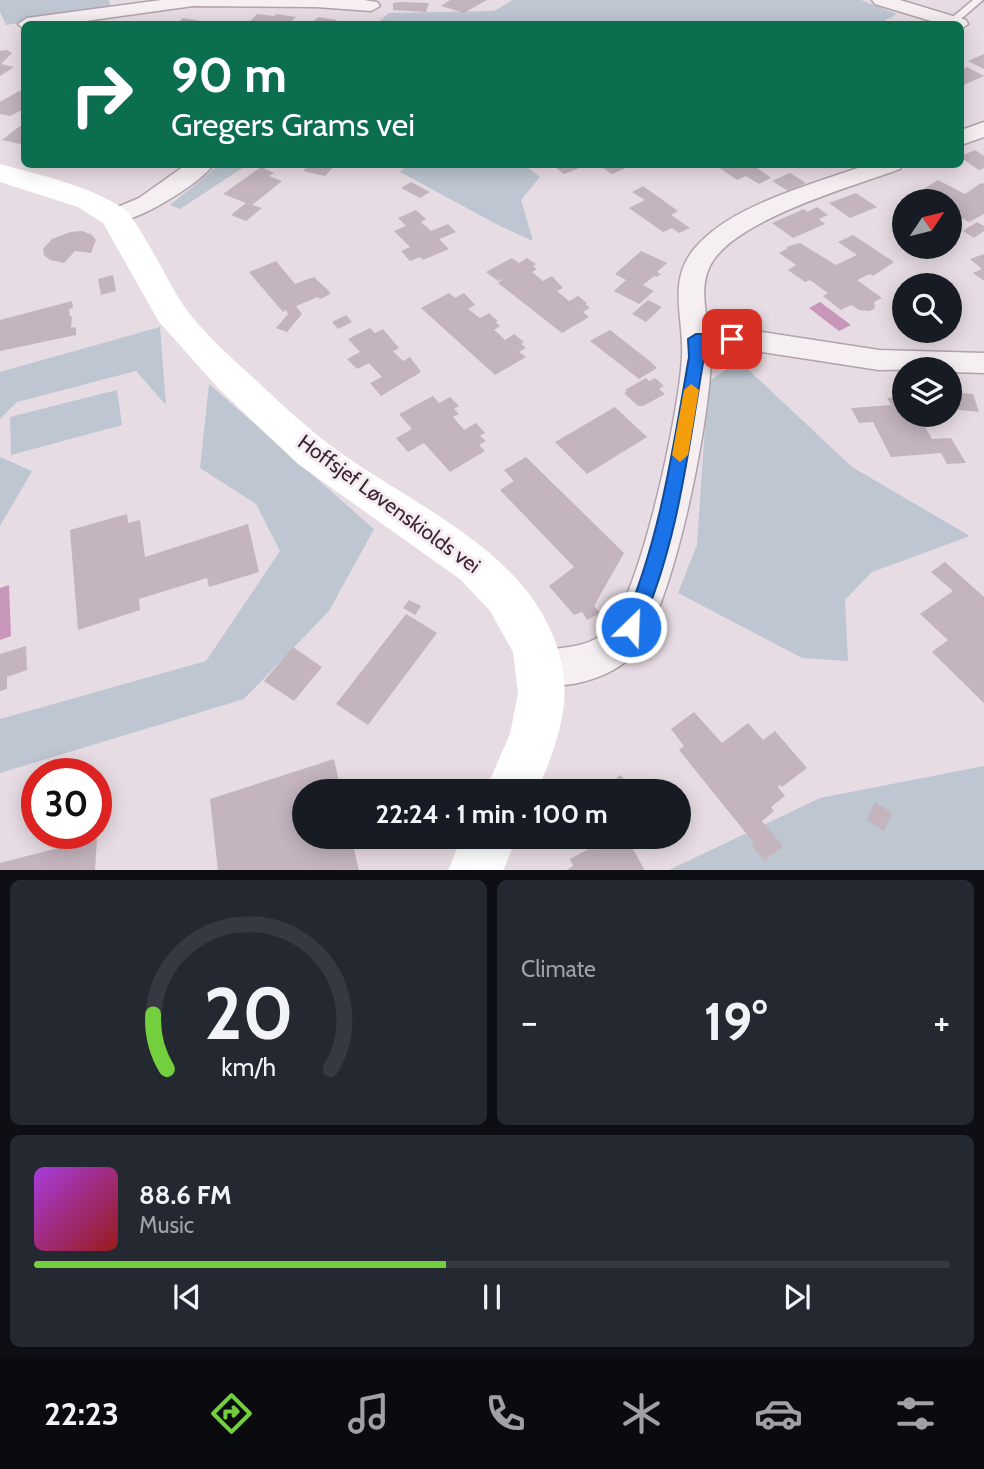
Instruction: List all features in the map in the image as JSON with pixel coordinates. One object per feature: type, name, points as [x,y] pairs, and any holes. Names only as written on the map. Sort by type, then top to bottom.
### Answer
[{"type":"street","points":[[881,0],[949,21]]},
{"type":"street","points":[[50,21],[182,2],[374,3],[364,21]]},
{"type":"street","points":[[964,137],[984,129]]},
{"type":"street","points":[[0,173],[88,201],[115,217],[148,203],[197,168]]},
{"type":"street","points":[[541,668],[568,667],[605,654],[621,642],[640,609],[669,512],[697,357],[690,306],[692,276],[697,264],[715,242],[745,221],[882,168]]},
{"type":"street","name":"Hoffsjef Løvenskiolds vei","points":[[115,217],[171,314],[232,380],[313,453],[476,567],[498,586],[516,608],[531,638],[541,668],[540,716],[516,779]]},
{"type":"street","points":[[696,339],[756,341],[879,360],[984,363]]},
{"type":"street","points":[[475,870],[484,849]]},
{"type":"lane","points":[[964,22],[978,0]]},
{"type":"shaded area","points":[[0,0],[109,0],[111,8],[6,25],[0,12]]},
{"type":"shaded area","points":[[513,0],[861,0],[897,14],[884,21],[380,21],[389,13],[494,11]]},
{"type":"shaded area","points":[[215,168],[242,168],[180,209],[170,205]]},
{"type":"shaded area","points":[[405,168],[528,168],[540,177],[521,200],[533,241],[500,226],[400,172]]},
{"type":"shaded area","points":[[820,302],[851,325],[839,331],[809,308]]},
{"type":"shaded area","points":[[160,327],[166,405],[136,371],[17,402],[0,419],[0,372]]},
{"type":"shaded area","points":[[739,361],[852,467],[970,536],[872,572],[845,600],[848,661],[802,658],[678,593],[697,545],[708,382]]},
{"type":"shaded area","points":[[209,384],[374,529],[329,611],[244,699],[49,758],[21,758],[21,767],[0,773],[0,719],[206,661],[280,551],[256,504],[200,468]]},
{"type":"shaded area","points":[[117,390],[122,425],[11,455],[10,417]]},
{"type":"shaded area","points":[[0,457],[32,471],[0,526]]},
{"type":"shaded area","points":[[9,585],[11,636],[0,640],[0,588]]},
{"type":"shaded area","points":[[984,766],[984,870],[669,870],[820,798]]},
{"type":"building","points":[[450,0],[487,0],[464,13],[441,6]]},
{"type":"building","points":[[393,3],[429,3],[426,12],[393,10]]},
{"type":"building","points":[[257,14],[296,17],[292,21],[250,21]]},
{"type":"building","points":[[318,17],[337,20],[336,21],[314,21]]},
{"type":"building","points":[[183,18],[200,21],[180,21]]},
{"type":"building","points":[[7,50],[12,53],[1,64],[14,67],[0,76],[0,51]]},
{"type":"building","points":[[984,54],[984,69],[968,61]]},
{"type":"building","points":[[967,67],[984,76],[964,85],[964,68]]},
{"type":"building","points":[[21,91],[21,110],[10,116],[0,114],[0,102]]},
{"type":"building","points":[[20,126],[21,126],[21,144],[2,140]]},
{"type":"building","points":[[975,150],[984,156],[984,168],[979,170],[964,160],[964,155]]},
{"type":"building","points":[[260,168],[274,173],[269,176],[282,181],[252,205],[262,208],[246,221],[231,215],[246,203],[223,194]]},
{"type":"building","points":[[306,168],[332,168],[325,176],[303,171]]},
{"type":"building","points":[[556,168],[579,168],[564,174]]},
{"type":"building","points":[[603,168],[626,168],[612,174]]},
{"type":"building","points":[[720,168],[757,168],[771,178],[759,184],[746,176],[737,180]]},
{"type":"building","points":[[790,173],[806,183],[788,191],[772,181]]},
{"type":"building","points":[[938,180],[955,189],[924,189]]},
{"type":"building","points":[[411,182],[430,192],[420,198],[401,188]]},
{"type":"building","points":[[981,183],[984,184],[984,214],[969,222],[962,218],[962,192],[965,194]]},
{"type":"building","points":[[643,186],[678,211],[671,215],[690,228],[679,233],[672,228],[663,232],[629,208],[645,200],[632,192]]},
{"type":"building","points":[[856,193],[877,207],[850,218],[829,203]]},
{"type":"building","points":[[817,207],[828,215],[819,219],[825,224],[793,238],[772,223],[804,209],[807,212]]},
{"type":"building","points":[[416,210],[426,219],[421,222],[431,231],[448,224],[456,232],[439,239],[449,249],[423,260],[420,257],[410,261],[401,251],[410,247],[394,231],[406,226],[398,218]]},
{"type":"building","points":[[977,222],[984,226],[984,231],[974,238],[963,231]]},
{"type":"building","points":[[82,231],[96,240],[91,253],[75,251],[64,263],[50,260],[44,255],[43,249],[52,239],[70,232]]},
{"type":"building","points":[[853,235],[894,262],[873,276],[870,274],[857,280],[882,298],[874,302],[875,308],[870,311],[859,310],[851,305],[841,310],[823,296],[828,293],[810,280],[805,282],[788,270],[796,265],[779,253],[788,248],[786,247],[800,243],[836,265],[857,255],[838,242]]},
{"type":"building","points":[[641,251],[667,263],[657,272],[661,274],[643,285],[654,291],[639,304],[614,291],[626,280],[615,274]]},
{"type":"building","points":[[984,254],[984,281],[973,273],[982,269],[970,259]]},
{"type":"building","points":[[512,258],[519,263],[527,258],[536,264],[533,266],[537,269],[532,272],[543,281],[552,276],[563,288],[557,291],[569,301],[578,296],[587,303],[585,304],[590,308],[583,312],[589,317],[562,333],[498,283],[504,278],[498,281],[486,272]]},
{"type":"building","points":[[276,261],[295,284],[314,277],[330,292],[320,299],[318,297],[296,306],[302,314],[287,332],[276,328],[288,314],[286,310],[283,312],[249,272]]},
{"type":"building","points":[[113,275],[116,291],[101,295],[98,279]]},
{"type":"building","points":[[449,293],[455,298],[464,293],[475,305],[468,309],[480,318],[489,313],[500,326],[494,330],[505,340],[514,334],[524,342],[521,344],[526,348],[519,352],[526,357],[495,375],[421,308]]},
{"type":"building","points":[[648,300],[662,307],[646,322],[632,314]]},
{"type":"building","points":[[72,301],[73,308],[69,309],[70,317],[72,316],[71,328],[76,327],[76,335],[0,351],[0,320]]},
{"type":"building","points":[[346,315],[352,322],[338,329],[332,322]]},
{"type":"building","points":[[370,328],[375,333],[383,329],[399,348],[393,351],[403,361],[410,357],[421,372],[381,396],[370,383],[382,377],[369,363],[357,369],[347,359],[360,352],[348,339]]},
{"type":"building","points":[[610,330],[657,368],[639,379],[590,341]]},
{"type":"building","points":[[646,378],[649,381],[655,378],[664,386],[659,389],[665,394],[638,406],[624,393]]},
{"type":"building","points":[[962,393],[973,394],[979,412],[962,410]]},
{"type":"building","points":[[433,396],[439,403],[450,397],[459,406],[454,409],[459,414],[453,417],[464,430],[476,423],[485,433],[480,436],[486,441],[479,445],[485,451],[450,472],[424,443],[408,452],[396,438],[412,429],[399,414]]},
{"type":"building","points":[[887,398],[892,398],[892,427],[925,427],[932,439],[951,438],[966,463],[947,464],[941,453],[891,457],[873,422],[859,423],[851,408],[891,405]]},
{"type":"building","points":[[615,407],[647,437],[587,474],[555,442]]},
{"type":"building","points":[[526,457],[624,553],[594,606],[600,613],[587,620],[582,612],[574,615],[549,586],[574,567],[500,490],[514,481],[504,470]]},
{"type":"building","points":[[127,514],[128,523],[140,520],[145,557],[248,524],[259,572],[209,587],[207,578],[139,599],[140,610],[78,630],[70,530]]},
{"type":"building","points":[[945,562],[984,597],[984,703],[932,652],[948,640],[920,614],[953,591],[931,572]]},
{"type":"building","points":[[409,600],[421,606],[415,615],[403,608]]},
{"type":"building","points":[[406,614],[437,633],[368,725],[336,704]]},
{"type":"building","points":[[26,646],[27,670],[7,677],[7,689],[0,691],[0,654]]},
{"type":"building","points":[[293,647],[322,667],[294,701],[264,681]]},
{"type":"building","points":[[694,712],[722,743],[748,723],[763,740],[775,731],[807,768],[782,787],[778,787],[785,796],[771,807],[774,811],[762,821],[783,846],[764,861],[752,845],[754,843],[679,750],[684,746],[671,729]]},
{"type":"building","points":[[334,759],[338,779],[292,779],[292,849],[354,849],[359,870],[218,870],[210,799]]},
{"type":"building","points":[[875,802],[892,813],[884,831],[867,820]]},
{"type":"building","points":[[54,849],[96,849],[95,870],[0,870],[0,863]]},
{"type":"building","points":[[589,849],[633,849],[644,870],[567,870],[573,866],[570,859]]},
{"type":"slow traffic","points":[[680,455],[691,390]]},
{"type":"route","points":[[631,627],[644,600],[669,512],[697,357],[696,339],[732,339]]}]
